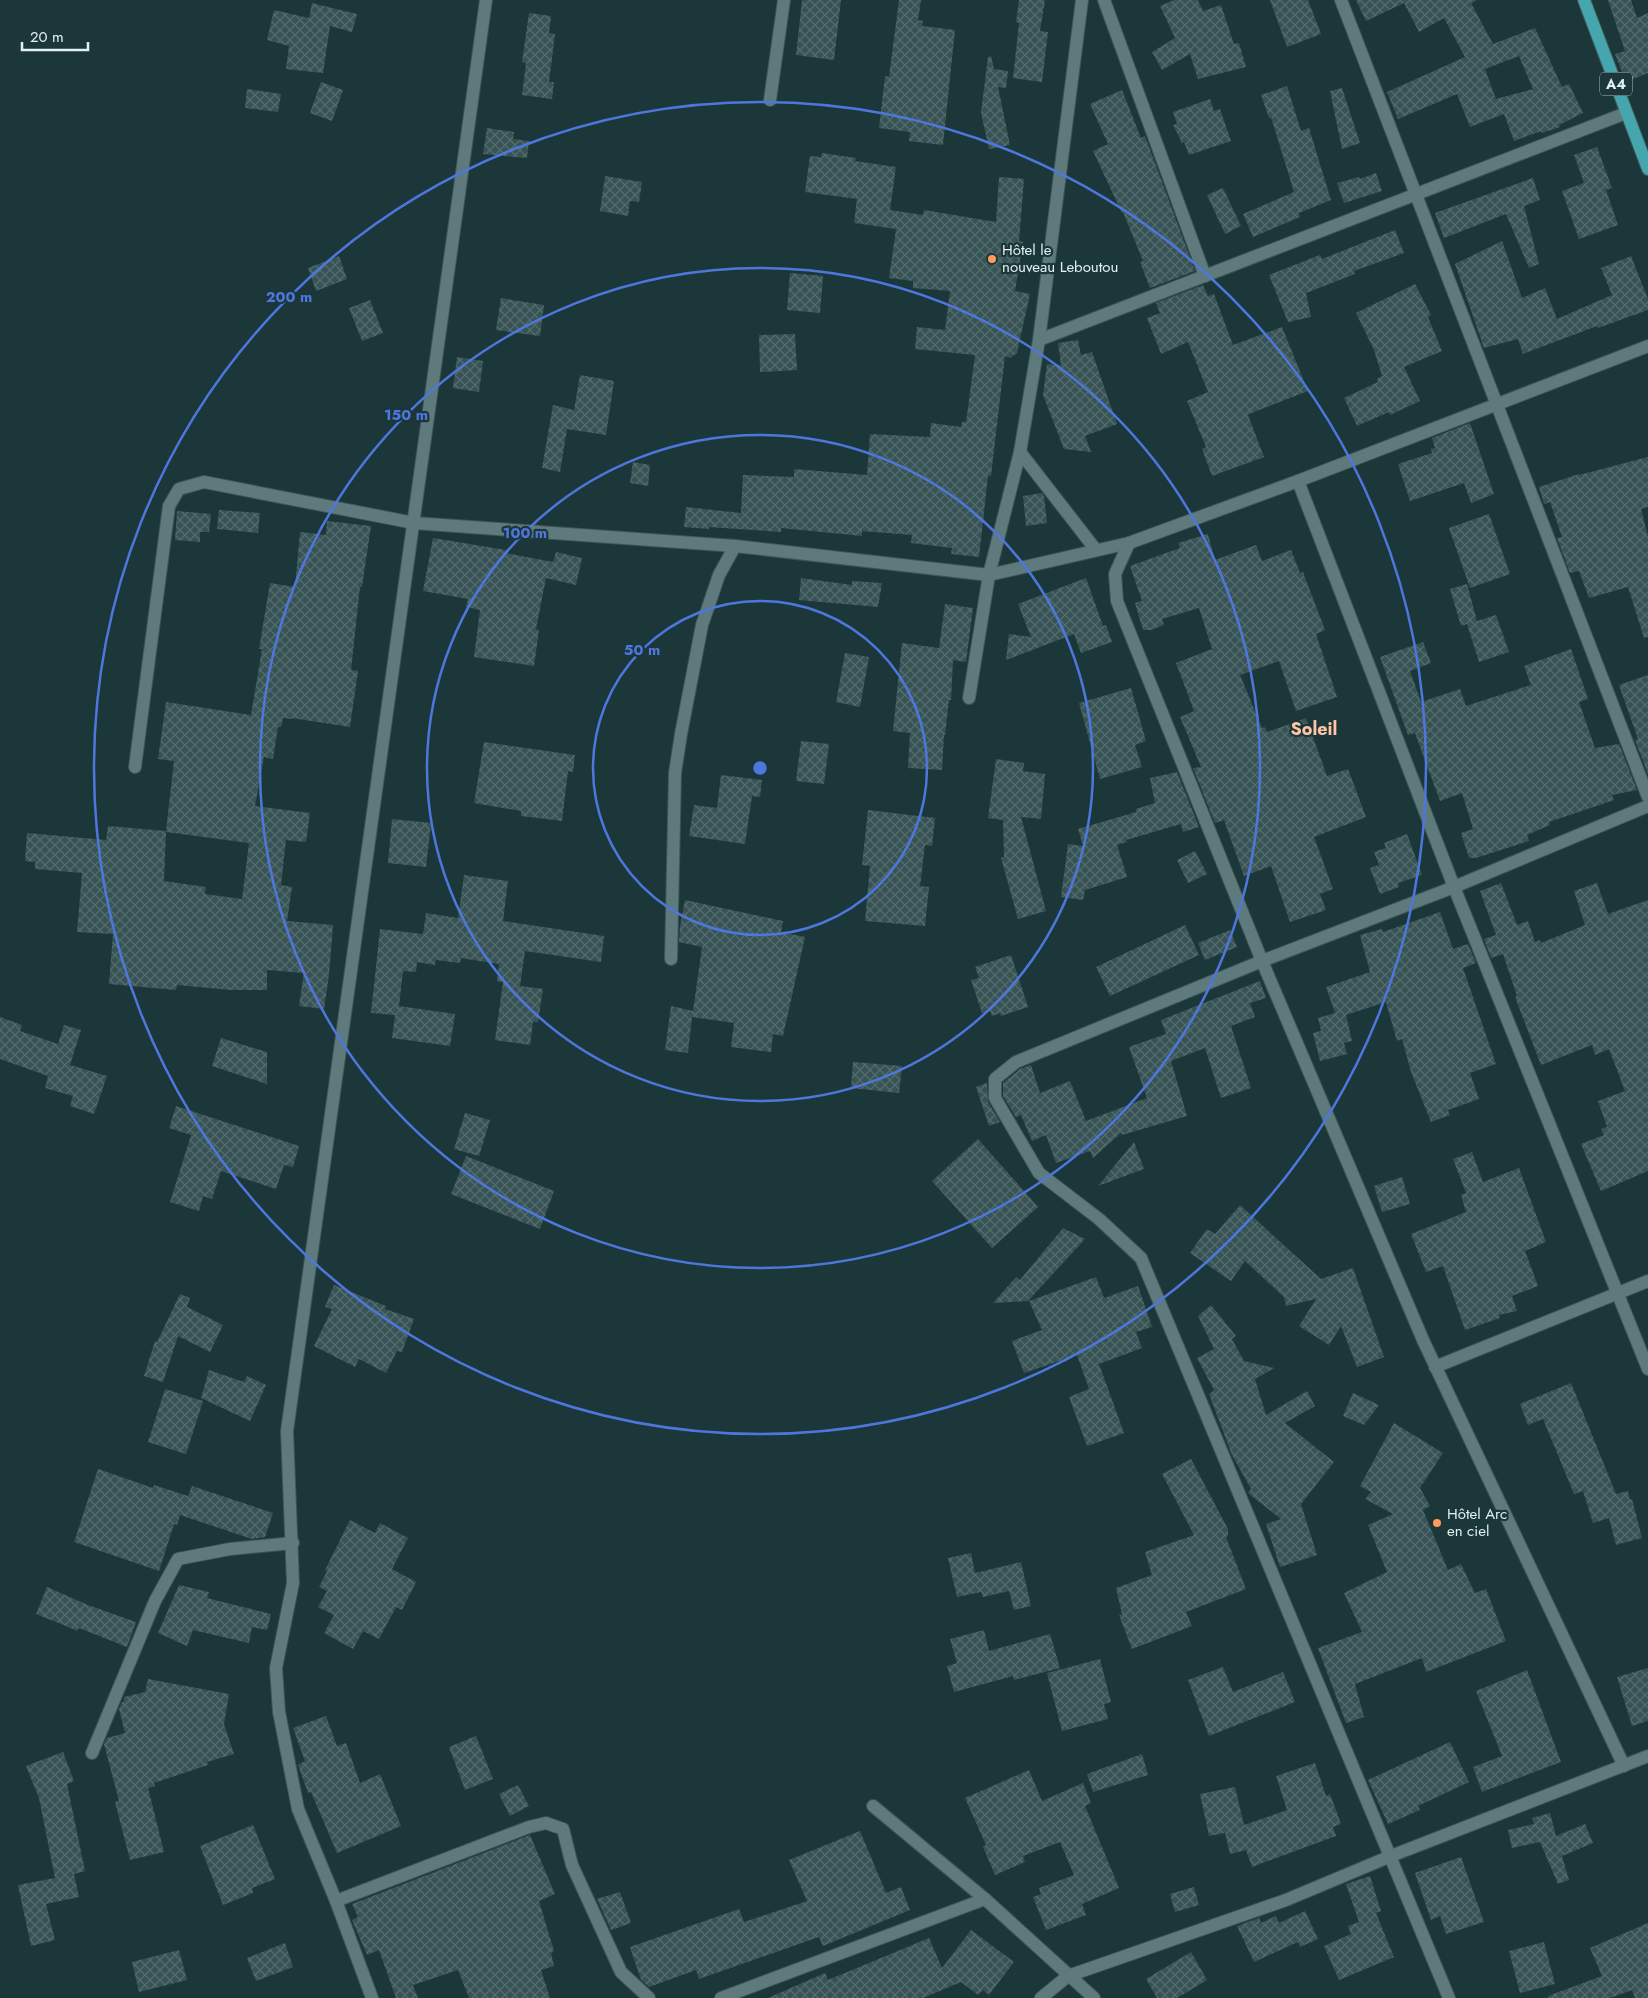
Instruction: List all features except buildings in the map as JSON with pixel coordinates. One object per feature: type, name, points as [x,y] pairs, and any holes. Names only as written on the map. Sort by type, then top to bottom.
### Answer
[{"type":"main road","name":"A4","points":[[1584,0],[1648,168]]},
{"type":"street","points":[[372,1998],[336,1900],[298,1809],[280,1712],[276,1668],[293,1583],[293,1543],[287,1431],[486,0]]},
{"type":"street","points":[[770,100],[784,0]]},
{"type":"street","points":[[969,698],[989,574],[1020,452],[1039,340],[1082,0]]},
{"type":"street","points":[[1104,0],[1205,276]]},
{"type":"street","points":[[1341,0],[1648,797]]},
{"type":"street","points":[[1039,340],[1626,113]]},
{"type":"street","points":[[135,767],[169,506],[179,489],[204,482],[414,523],[735,546],[989,574],[1129,543],[1298,481],[1648,346]]},
{"type":"street","points":[[1020,452],[1096,550]]},
{"type":"street","points":[[1298,481],[1454,887],[1648,1369]]},
{"type":"street","points":[[1129,543],[1115,574],[1118,601],[1262,961],[1435,1368],[1624,1766]]},
{"type":"street","points":[[671,959],[675,773],[702,625],[719,575],[735,546]]},
{"type":"street","points":[[1449,1998],[1141,1258],[1099,1219],[1039,1173],[996,1098],[995,1079],[1016,1062],[1262,961],[1454,887],[1648,806]]},
{"type":"street","points":[[1435,1368],[1617,1292],[1648,1281]]},
{"type":"street","points":[[92,1753],[155,1601],[178,1559],[230,1549],[293,1543]]},
{"type":"street","points":[[1041,1998],[1068,1976],[1286,1900],[1391,1856],[1648,1756]]},
{"type":"street","points":[[873,1806],[985,1899],[1094,1998]]},
{"type":"street","points":[[336,1900],[529,1827],[546,1823],[563,1829],[572,1865],[622,1972],[649,1998]]},
{"type":"street","points":[[721,1998],[985,1899]]},
{"type":"place","name":"Hôtel le nouveau Leboutou","points":[[992,259]]},
{"type":"place","name":"Hôtel Arc en ciel","points":[[1437,1523]]},
{"type":"district","name":"Soleil","points":[[1314,729]]}]
